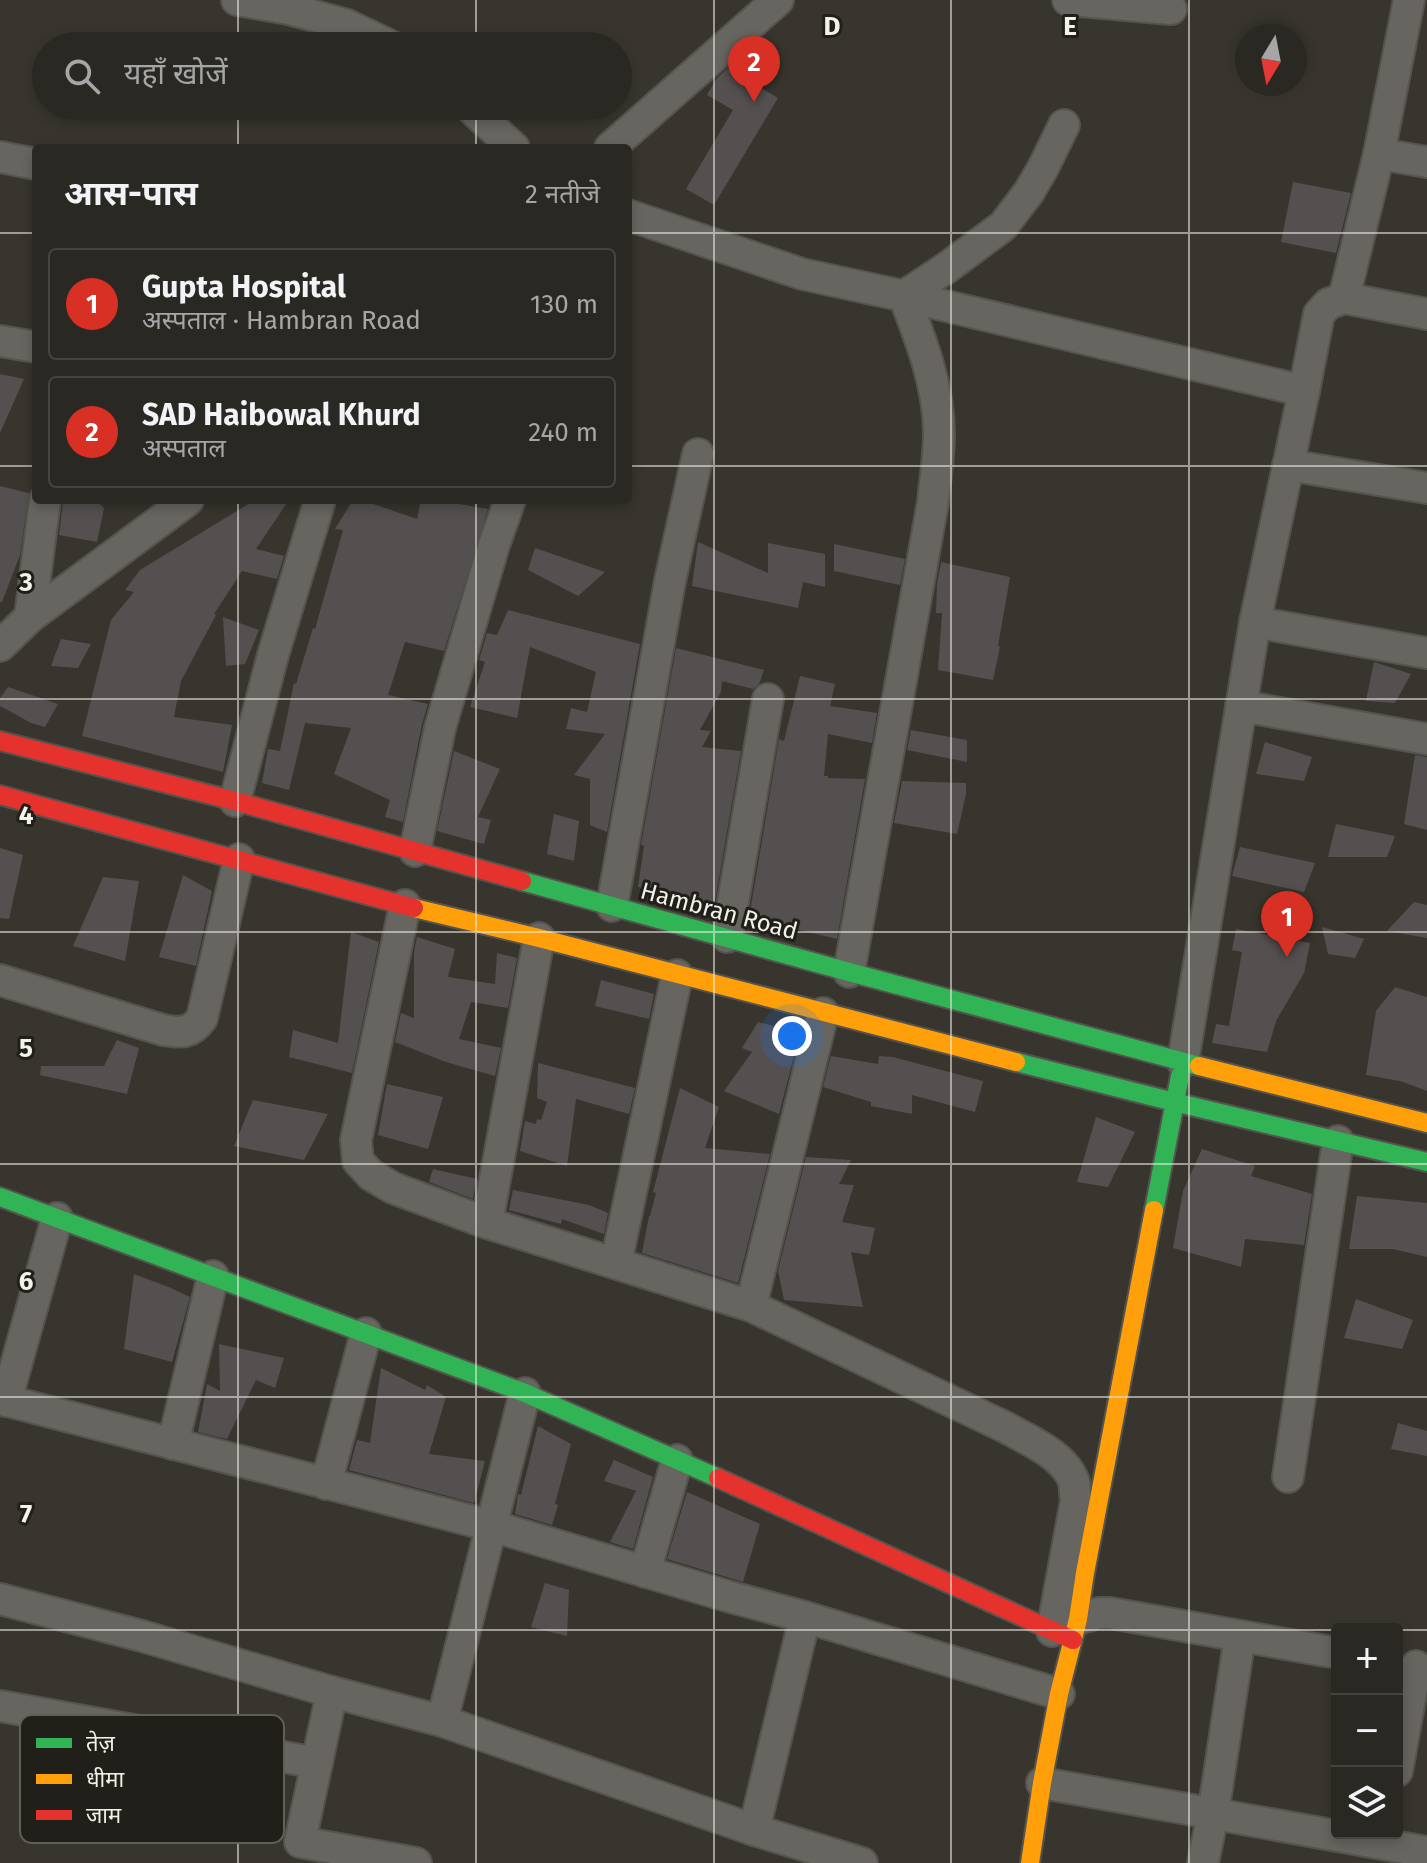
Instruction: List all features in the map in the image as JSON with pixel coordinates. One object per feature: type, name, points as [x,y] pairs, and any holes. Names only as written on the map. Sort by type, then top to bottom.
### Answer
[{"type":"main road","name":"Hambran Road","points":[[0,741],[235,801],[1183,1062],[1427,1123]]},
{"type":"main road","points":[[0,795],[405,905],[823,1013],[1427,1162]]},
{"type":"main road","points":[[1030,1863],[1059,1694],[1065,1622],[1085,1573],[1183,1062]]},
{"type":"main road","points":[[0,1197],[525,1393],[814,1521],[962,1591],[1065,1622]]},
{"type":"street","points":[[237,0],[290,4],[362,32]]},
{"type":"street","points":[[615,144],[778,0]]},
{"type":"street","points":[[1068,0],[1171,9]]},
{"type":"street","points":[[1344,298],[1379,154],[1409,0]]},
{"type":"street","points":[[484,120],[510,144]]},
{"type":"street","points":[[904,296],[1003,226],[1029,192],[1064,125]]},
{"type":"street","points":[[1379,154],[1427,162]]},
{"type":"street","points":[[0,157],[32,163]]},
{"type":"street","points":[[632,216],[802,274],[1304,391]]},
{"type":"street","points":[[849,972],[933,502],[939,433],[934,386],[904,296]]},
{"type":"street","points":[[1183,1062],[1255,622],[1319,314],[1328,304],[1344,298],[1427,314]]},
{"type":"street","points":[[0,341],[32,346]]},
{"type":"street","points":[[612,906],[670,581],[698,454]]},
{"type":"street","points":[[1288,465],[1427,488]]},
{"type":"street","points":[[12,629],[44,504]]},
{"type":"street","points":[[12,629],[183,504]]},
{"type":"street","points":[[235,801],[273,655],[319,504]]},
{"type":"street","points":[[415,851],[440,728],[509,504]]},
{"type":"street","points":[[1255,622],[1427,653]]},
{"type":"street","points":[[727,937],[768,699]]},
{"type":"street","points":[[1241,706],[1427,739]]},
{"type":"street","points":[[0,980],[163,1030],[186,1031],[195,1028],[202,1018],[239,859]]},
{"type":"street","points":[[405,905],[356,1140],[358,1161],[371,1175],[393,1188],[487,1223],[751,1306],[1005,1427],[1046,1451],[1066,1467],[1074,1483],[1076,1501],[1065,1622],[1110,1613],[1331,1652]]},
{"type":"street","points":[[487,1223],[539,938]]},
{"type":"street","points":[[616,1263],[677,975]]},
{"type":"street","points":[[751,1306],[823,1013]]},
{"type":"street","points":[[1288,1477],[1338,1141]]},
{"type":"street","points":[[57,1218],[3,1400],[492,1526],[1059,1694]]},
{"type":"street","points":[[173,1444],[213,1276]]},
{"type":"street","points":[[326,1484],[366,1333]]},
{"type":"street","points":[[442,1721],[525,1393]]},
{"type":"street","points":[[645,1572],[677,1460]]},
{"type":"street","points":[[0,1599],[442,1721],[754,1830],[862,1863]]},
{"type":"street","points":[[754,1830],[805,1617]]},
{"type":"street","points":[[1203,1863],[1240,1636]]},
{"type":"street","points":[[1398,1767],[1413,1665]]},
{"type":"street","points":[[332,1692],[298,1852],[416,1863]]},
{"type":"street","points":[[0,1706],[50,1715]]},
{"type":"street","points":[[284,1757],[317,1763]]},
{"type":"street","points":[[1042,1783],[1383,1847],[1427,1852]]},
{"type":"building","points":[[728,68],[778,98],[714,205],[686,189],[733,110],[707,95],[717,78]]},
{"type":"building","points":[[1293,182],[1351,193],[1336,253],[1281,242]]},
{"type":"building","points":[[0,374],[24,379],[0,433]]},
{"type":"building","points":[[0,486],[29,493],[20,555],[2,602],[0,602]]},
{"type":"building","points":[[63,504],[100,504],[104,508],[97,542],[59,535]]},
{"type":"building","points":[[248,504],[286,504],[256,549],[284,556],[277,579],[242,571],[214,614],[181,681],[174,717],[232,725],[223,772],[82,736],[111,620],[134,592],[125,590],[140,570]]},
{"type":"building","points":[[351,504],[374,504],[417,519],[420,504],[459,504],[488,509],[444,651],[405,642],[388,695],[428,704],[403,822],[385,817],[390,800],[334,774],[351,728],[305,723],[289,790],[262,783],[268,749],[280,751],[294,683],[315,629],[343,530],[335,529]]},
{"type":"building","points":[[698,542],[768,573],[768,543],[825,554],[825,587],[803,582],[798,608],[692,586]]},
{"type":"building","points":[[834,544],[905,559],[900,585],[834,571]]},
{"type":"building","points":[[535,548],[605,572],[578,596],[528,570]]},
{"type":"building","points":[[941,562],[1010,577],[993,680],[938,670],[942,613],[936,613]]},
{"type":"building","points":[[508,610],[640,644],[607,832],[590,825],[590,779],[574,775],[605,734],[566,729],[571,708],[587,712],[596,672],[530,647],[517,718],[470,707],[485,662],[479,660],[487,633],[497,635]]},
{"type":"building","points":[[223,617],[259,630],[245,664],[226,666]]},
{"type":"building","points":[[61,639],[91,644],[78,668],[51,666]]},
{"type":"building","points":[[676,648],[764,670],[759,684],[753,689],[722,681],[721,692],[700,730],[711,731],[702,747],[741,751],[714,907],[638,887],[644,846],[641,845]]},
{"type":"building","points":[[1374,662],[1411,674],[1395,703],[1366,701]]},
{"type":"building","points":[[800,676],[835,684],[830,706],[877,713],[872,743],[828,734],[824,776],[865,779],[837,939],[749,918],[779,739],[784,741]]},
{"type":"building","points":[[8,687],[58,704],[45,727],[0,706],[0,698]]},
{"type":"building","points":[[911,730],[967,740],[967,762],[907,750]]},
{"type":"building","points":[[1265,742],[1312,757],[1304,781],[1256,774]]},
{"type":"building","points":[[454,751],[500,769],[478,817],[491,820],[484,844],[437,831]]},
{"type":"building","points":[[1415,755],[1427,757],[1427,830],[1404,824]]},
{"type":"building","points":[[902,781],[966,783],[957,834],[894,823]]},
{"type":"building","points":[[554,814],[579,821],[574,861],[547,854]]},
{"type":"building","points":[[1336,824],[1395,836],[1387,857],[1328,857]]},
{"type":"building","points":[[1240,847],[1315,863],[1304,892],[1232,876]]},
{"type":"building","points":[[0,848],[23,855],[9,919],[0,918]]},
{"type":"building","points":[[183,875],[212,891],[196,966],[159,957]]},
{"type":"building","points":[[103,877],[139,881],[125,961],[73,946]]},
{"type":"building","points":[[1414,902],[1427,905],[1427,938],[1387,931]]},
{"type":"building","points":[[1322,927],[1364,939],[1355,958],[1328,954]]},
{"type":"building","points":[[1236,929],[1310,943],[1304,973],[1276,1021],[1267,1052],[1212,1043],[1216,1024],[1229,1026],[1242,952],[1232,950]]},
{"type":"building","points":[[351,932],[379,942],[352,1073],[289,1057],[293,1030],[338,1043]]},
{"type":"building","points":[[417,937],[455,949],[448,977],[495,984],[497,953],[517,958],[508,1008],[471,1002],[459,1039],[501,1048],[495,1076],[446,1062],[395,1042],[401,1013],[414,1018],[414,952]]},
{"type":"building","points":[[601,980],[654,994],[649,1019],[595,1006]]},
{"type":"building","points":[[1395,987],[1427,997],[1427,1091],[1400,1081],[1366,1075],[1376,1011]]},
{"type":"building","points":[[758,1022],[800,1033],[779,1114],[724,1091],[752,1052],[742,1048]]},
{"type":"building","points":[[117,1040],[139,1048],[127,1094],[40,1075],[41,1066],[104,1066]]},
{"type":"building","points":[[831,1056],[878,1064],[879,1056],[893,1057],[983,1081],[975,1112],[912,1095],[912,1114],[871,1106],[871,1102],[823,1087]]},
{"type":"building","points":[[538,1063],[635,1088],[629,1114],[576,1099],[567,1166],[520,1151],[525,1121],[536,1124],[537,1119],[541,1120],[547,1102],[537,1098]]},
{"type":"building","points":[[387,1084],[443,1097],[428,1149],[378,1135]]},
{"type":"building","points":[[680,1088],[719,1107],[705,1148],[770,1154],[738,1283],[642,1253],[656,1193],[653,1192]]},
{"type":"building","points":[[253,1100],[328,1114],[304,1160],[234,1146]]},
{"type":"building","points":[[1096,1117],[1135,1132],[1108,1187],[1077,1182]]},
{"type":"building","points":[[1202,1149],[1255,1166],[1251,1176],[1312,1194],[1304,1245],[1245,1239],[1241,1267],[1173,1248],[1183,1191]]},
{"type":"building","points":[[806,1157],[851,1160],[839,1184],[854,1185],[842,1222],[875,1228],[869,1255],[851,1252],[863,1307],[784,1300],[778,1271]]},
{"type":"building","points":[[433,1169],[477,1179],[473,1199],[429,1182]]},
{"type":"building","points":[[513,1190],[589,1205],[608,1213],[604,1234],[562,1219],[561,1224],[509,1210]]},
{"type":"building","points":[[1357,1196],[1427,1203],[1427,1257],[1393,1249],[1349,1249]]},
{"type":"building","points":[[134,1274],[190,1297],[172,1362],[124,1349]]},
{"type":"building","points":[[1356,1299],[1413,1320],[1402,1349],[1344,1338]]},
{"type":"building","points":[[219,1344],[284,1358],[275,1388],[256,1380],[227,1439],[198,1432],[207,1384],[220,1391]]},
{"type":"building","points":[[381,1368],[425,1390],[427,1385],[446,1397],[429,1454],[485,1461],[474,1503],[349,1470],[357,1440],[370,1443]]},
{"type":"building","points":[[1398,1423],[1427,1431],[1427,1456],[1391,1449]]},
{"type":"building","points":[[538,1426],[571,1444],[552,1525],[515,1514]]},
{"type":"building","points":[[614,1460],[653,1477],[633,1549],[610,1542],[636,1491],[604,1481]]},
{"type":"building","points":[[687,1492],[760,1524],[743,1582],[667,1559]]},
{"type":"building","points":[[545,1583],[569,1590],[567,1636],[531,1627]]},
{"type":"traffic: fast","points":[[522,881],[1199,1066]]},
{"type":"traffic: fast","points":[[1016,1062],[1427,1162]]},
{"type":"traffic: fast","points":[[1154,1210],[1180,1076]]},
{"type":"traffic: fast","points":[[0,1197],[525,1393],[718,1478]]},
{"type":"traffic: slow","points":[[414,908],[1016,1062]]},
{"type":"traffic: slow","points":[[1199,1066],[1427,1123]]},
{"type":"traffic: slow","points":[[1030,1863],[1042,1783],[1059,1694],[1078,1619],[1154,1210]]},
{"type":"traffic: jam","points":[[0,741],[235,801],[522,881]]},
{"type":"traffic: jam","points":[[0,795],[414,908]]},
{"type":"traffic: jam","points":[[718,1478],[1073,1640]]},
{"type":"place","name":"SAD Haibowal Khurd","points":[[754,102]]},
{"type":"place","name":"Gupta Hospital","points":[[1287,957]]}]
